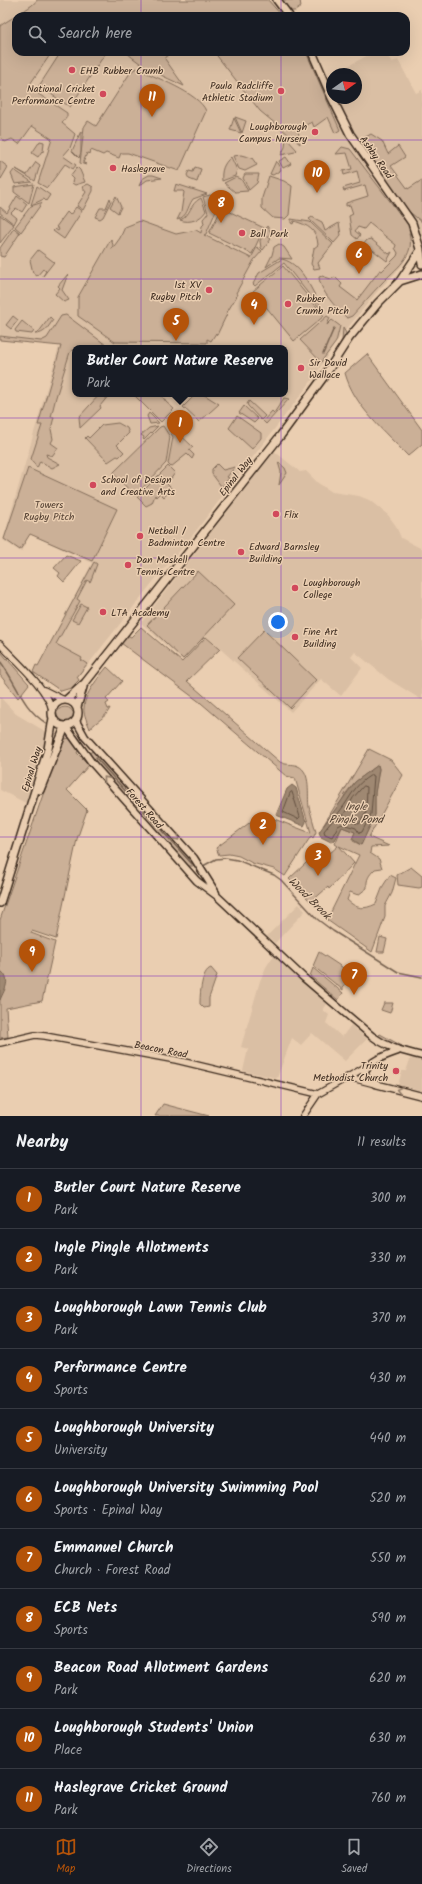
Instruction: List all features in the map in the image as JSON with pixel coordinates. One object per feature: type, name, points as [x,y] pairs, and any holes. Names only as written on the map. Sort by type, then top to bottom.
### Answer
[{"type":"main road","points":[[276,0],[286,12]]},
{"type":"main road","name":"Ashby Road","points":[[314,56],[326,84]]},
{"type":"main road","name":"Ashby Road","points":[[335,104],[350,134],[412,222],[421,248],[422,264]]},
{"type":"main road","name":"Ashby Road","points":[[412,222],[422,229]]},
{"type":"main road","name":"Epinal Way","points":[[65,700],[85,683],[281,435],[354,332],[378,302],[400,280],[421,248]]},
{"type":"main road","name":"Epinal Way","points":[[400,280],[422,274]]},
{"type":"main road","name":"Epinal Way","points":[[76,707],[77,700],[85,683]]},
{"type":"main road","points":[[65,700],[70,701],[76,707],[78,716],[76,721],[65,727],[58,724],[53,718],[52,710],[57,703],[65,700]]},
{"type":"main road","name":"Epinal Way","points":[[0,903],[26,824],[48,749],[53,718]]},
{"type":"main road","name":"Forest Road","points":[[76,721],[85,737],[198,863],[217,896]]},
{"type":"main road","name":"Epinal Way","points":[[26,824],[57,743],[65,727]]},
{"type":"main road","name":"Forest Road","points":[[65,727],[92,763],[197,881],[217,896],[304,978],[383,1044],[398,1051],[422,1056]]},
{"type":"main road","points":[[135,812],[144,803]]},
{"type":"main road","points":[[188,871],[196,867],[198,863]]},
{"type":"main road","points":[[383,1044],[385,1050],[383,1057]]},
{"type":"main road","points":[[398,1051],[383,1057],[366,1067],[364,1074],[367,1080],[375,1084],[422,1096]]},
{"type":"street","points":[[0,644],[42,689],[50,700],[52,710]]},
{"type":"street","points":[[42,689],[65,700]]},
{"type":"street","name":"Beacon Road","points":[[0,1042],[45,1036],[176,1060],[318,1094]]},
{"type":"street","points":[[303,1116],[318,1094],[376,1062]]},
{"type":"street","points":[[344,1079],[352,1078],[375,1084]]},
{"type":"shaded area","points":[[0,0],[272,0],[281,12],[12,12],[12,56],[310,56],[322,84],[326,80],[326,104],[362,104],[362,68],[344,68],[367,56],[387,56],[392,62],[398,60],[416,93],[422,90],[422,265],[408,255],[403,265],[377,292],[336,342],[313,379],[185,545],[160,573],[75,681],[38,666],[92,563],[30,534],[21,552],[3,540],[59,346],[0,339]]},
{"type":"shaded area","name":"Loughborough College","points":[[274,451],[300,472],[306,471],[318,483],[332,492],[359,496],[369,500],[388,515],[396,526],[401,538],[422,549],[422,700],[388,679],[355,652],[351,657],[362,668],[341,696],[321,679],[291,712],[207,637],[183,661],[141,623]]},
{"type":"shaded area","points":[[0,697],[16,714],[48,733],[26,803],[0,790]]},
{"type":"shaded area","points":[[299,904],[305,911],[275,943],[267,936]]},
{"type":"shaded area","points":[[274,955],[327,1004],[323,1010],[329,1015],[326,1023],[342,1037],[351,1025],[367,1039],[345,1061],[312,1033],[301,1045],[292,1038],[277,1078],[243,1071],[248,1049],[241,1047],[260,981],[266,967]]},
{"type":"shaded area","points":[[411,1057],[422,1060],[422,1091],[398,1085],[402,1071],[406,1071]]},
{"type":"green space","points":[[37,0],[268,0],[278,12],[21,12]]},
{"type":"green space","points":[[282,0],[300,0],[301,7],[295,11],[291,11]]},
{"type":"green space","points":[[12,18],[12,56],[49,56],[28,87],[67,113],[67,117],[62,123],[75,134],[70,148],[63,156],[76,165],[73,169],[65,164],[47,188],[38,183],[52,139],[32,126],[19,144],[12,139],[5,142],[0,136],[0,26]]},
{"type":"green space","name":"EHB Rubber Crumb","points":[[58,56],[104,56],[70,107],[39,86]]},
{"type":"green space","points":[[131,56],[167,56],[165,59],[184,86],[146,67]]},
{"type":"green space","name":"Paula Radcliffe Athletic Stadium","points":[[217,56],[308,56],[326,98],[326,104],[329,104],[340,130],[335,133],[328,117],[314,127],[312,122],[298,129],[300,144],[260,111]]},
{"type":"green space","points":[[136,68],[186,92],[202,104],[206,111],[179,171],[128,153],[121,153],[119,158],[106,153],[103,155],[91,150],[90,154],[87,153],[83,163],[87,164],[80,163],[84,127],[88,121],[96,126],[130,73]]},
{"type":"green space","points":[[235,117],[246,121],[242,133]]},
{"type":"green space","points":[[234,118],[241,133],[230,130]]},
{"type":"green space","points":[[81,131],[81,152],[79,158],[72,151]]},
{"type":"green space","points":[[371,134],[382,141],[388,154],[398,146],[405,157],[391,166],[408,189],[422,180],[422,222],[402,206],[375,167],[364,138]]},
{"type":"green space","points":[[286,138],[297,150],[295,152],[281,155],[285,147]]},
{"type":"green space","points":[[40,141],[44,142],[43,152],[42,151],[38,157],[32,153]]},
{"type":"green space","points":[[342,147],[350,149],[412,230],[409,234],[410,249],[403,262],[352,316],[347,318],[334,305],[326,294],[322,288],[319,277],[322,276],[331,279],[335,277],[342,284],[340,287],[357,300],[380,270],[382,271],[397,256],[398,253],[395,248],[396,245],[369,223],[364,229],[358,227],[355,231],[360,235],[357,239],[352,235],[349,216],[353,214],[350,205],[346,206],[346,203],[368,196],[365,185],[344,191],[343,188],[360,183],[357,171],[344,175],[343,171],[352,169],[347,153],[336,154]]},
{"type":"green space","points":[[241,155],[252,158],[257,165],[245,171],[239,169],[233,156]]},
{"type":"green space","points":[[231,157],[237,170],[235,176],[222,181],[223,168]]},
{"type":"green space","points":[[286,157],[291,164],[283,168],[279,161]]},
{"type":"green space","points":[[0,161],[8,167],[1,179],[0,178]]},
{"type":"green space","points":[[276,161],[281,170],[273,175],[270,174]]},
{"type":"green space","points":[[36,162],[40,165],[35,181],[16,169],[27,175]]},
{"type":"green space","points":[[77,167],[80,170],[85,182],[75,185],[72,183],[73,179],[70,176]]},
{"type":"green space","points":[[195,167],[201,169],[197,182],[189,179],[187,175],[189,171],[193,172]]},
{"type":"green space","points":[[14,170],[32,182],[15,184],[11,174]]},
{"type":"green space","points":[[245,174],[259,174],[257,183],[249,190],[243,178]]},
{"type":"green space","points":[[149,175],[162,178],[147,180],[139,186],[142,179]]},
{"type":"green space","points":[[269,176],[284,181],[292,186],[289,215],[285,219],[273,218],[262,208],[262,198]]},
{"type":"green space","points":[[236,177],[241,179],[248,191],[235,192],[224,183]]},
{"type":"green space","points":[[34,184],[29,203],[14,192],[14,187]]},
{"type":"green space","points":[[88,184],[93,187],[93,191],[83,210],[77,206],[86,192],[82,187]]},
{"type":"green space","points":[[176,184],[207,194],[193,199],[184,216],[177,220],[181,212],[184,192],[174,191]]},
{"type":"green space","points":[[37,186],[50,195],[46,201],[44,199],[31,205]]},
{"type":"green space","points":[[210,195],[221,199],[206,234],[204,235],[251,258],[257,247],[262,251],[254,260],[236,293],[238,294],[226,314],[217,335],[216,333],[211,341],[207,339],[207,343],[115,342],[78,316],[78,297],[111,239],[113,245],[112,249],[120,238],[125,227],[140,221],[176,234],[196,230],[201,233],[202,226],[204,224],[203,219],[208,213],[203,197]]},
{"type":"green space","points":[[17,196],[27,204],[22,212],[16,208],[11,213],[17,218],[14,224],[0,213],[0,207],[7,213]]},
{"type":"green space","points":[[116,196],[121,207],[118,213],[110,207]]},
{"type":"green space","points":[[110,198],[111,201],[103,217],[100,219],[95,217],[100,208],[106,208]]},
{"type":"green space","points":[[201,198],[206,211],[204,214],[191,221],[180,220],[186,216],[194,203]]},
{"type":"green space","points":[[42,203],[21,232],[15,227],[31,206]]},
{"type":"green space","points":[[76,207],[82,211],[64,239],[53,231],[55,229],[58,231],[59,229],[56,227],[67,212],[70,215]]},
{"type":"green space","name":"Ball Park","points":[[222,208],[264,228],[252,254],[209,233]]},
{"type":"green space","points":[[0,215],[14,225],[0,243]]},
{"type":"green space","points":[[312,217],[322,222],[325,231],[339,223],[341,235],[334,243],[309,219]]},
{"type":"green space","points":[[291,219],[310,222],[333,244],[318,263],[320,268],[314,269],[311,264],[314,248],[318,245],[316,235],[304,224],[294,221],[293,224],[291,223]]},
{"type":"green space","points":[[267,226],[271,232],[268,237],[271,239],[263,250],[261,248],[260,241]]},
{"type":"green space","points":[[14,228],[20,233],[4,257],[0,256],[0,248]]},
{"type":"green space","points":[[371,239],[389,254],[392,252],[387,261],[369,247],[367,250],[362,246],[367,240]]},
{"type":"green space","points":[[279,244],[284,247],[292,259],[279,258],[266,267],[274,247]]},
{"type":"green space","points":[[38,250],[54,262],[43,276],[46,271],[43,269],[37,276],[33,273],[30,260]]},
{"type":"green space","points":[[282,259],[290,262],[302,273],[324,310],[322,311],[284,263],[255,286],[253,284],[259,273]]},
{"type":"green space","name":"Rubber Crumb Pitch","points":[[283,266],[324,316],[294,341],[253,291]]},
{"type":"green space","points":[[68,274],[62,290],[69,300],[64,302],[55,294],[60,288],[58,286]]},
{"type":"green space","points":[[66,315],[106,345],[72,345],[72,350],[70,352],[51,417],[54,417],[51,429],[53,439],[51,443],[58,448],[52,456],[46,454],[47,457],[60,464],[52,468],[40,461],[37,468],[31,459],[42,425],[38,425],[61,346],[0,340],[0,336],[41,341],[47,338],[61,316]]},
{"type":"green space","points":[[13,316],[18,320],[11,329],[6,325]]},
{"type":"green space","points":[[327,316],[330,318],[327,325],[332,320],[340,326],[336,342],[321,362],[300,340]]},
{"type":"green space","points":[[50,317],[53,320],[46,330],[41,333],[35,334],[38,333]]},
{"type":"green space","points":[[22,321],[34,331],[32,334],[16,332],[15,330]]},
{"type":"green space","points":[[343,328],[346,333],[345,339],[324,370],[342,340]]},
{"type":"green space","points":[[367,354],[422,430],[422,444],[408,456],[371,418],[349,385],[345,373]]},
{"type":"green space","points":[[97,397],[107,397],[100,406],[101,408],[80,428],[79,417]]},
{"type":"green space","points":[[136,397],[163,397],[174,409],[161,422]]},
{"type":"green space","points":[[193,397],[208,397],[219,404],[199,422],[183,407]]},
{"type":"green space","points":[[284,398],[289,399],[266,424],[263,421],[272,411],[274,413]]},
{"type":"green space","points":[[249,401],[265,416],[261,420],[248,406],[247,404]]},
{"type":"green space","points":[[244,406],[258,419],[254,423],[239,413]]},
{"type":"green space","points":[[149,413],[159,423],[150,424],[147,416]]},
{"type":"green space","points":[[237,416],[261,433],[261,438],[252,449],[229,428]]},
{"type":"green space","points":[[118,423],[127,428],[129,433],[117,445],[124,452],[119,457],[117,456],[108,462],[85,438],[87,436],[89,438],[102,425]]},
{"type":"green space","points":[[158,426],[144,440],[143,439],[144,437],[141,435],[149,428]]},
{"type":"green space","points":[[163,426],[170,437],[166,463],[135,496],[114,474],[114,472],[160,427]]},
{"type":"green space","points":[[172,427],[193,447],[189,450],[194,455],[192,459],[187,454],[171,467],[168,464],[173,437],[169,430]]},
{"type":"green space","points":[[278,462],[285,468],[287,473],[279,485],[281,472]]},
{"type":"green space","points":[[217,464],[223,470],[235,467],[227,477],[229,478],[223,486],[221,486],[212,474],[212,469]]},
{"type":"green space","points":[[168,466],[175,473],[167,484],[172,489],[164,497],[160,493],[156,497],[155,495],[152,503],[146,506],[137,497]]},
{"type":"green space","name":"Towers Rugby Pitch","points":[[28,468],[117,509],[92,561],[30,534],[20,550],[4,539]]},
{"type":"green space","points":[[188,547],[120,634],[119,634]]},
{"type":"green space","points":[[66,555],[81,561],[64,582],[58,576],[60,573],[54,568]]},
{"type":"green space","points":[[94,562],[97,564],[91,580],[90,582],[87,580],[77,599],[80,601],[56,644],[82,658],[81,660],[87,664],[77,677],[79,680],[71,688],[61,691],[33,672],[36,665],[38,666]]},
{"type":"green space","points":[[198,571],[234,605],[183,659],[147,625]]},
{"type":"green space","points":[[81,604],[87,607],[78,623],[72,620]]},
{"type":"green space","points":[[141,627],[182,662],[206,637],[220,649],[187,681],[280,762],[298,766],[305,773],[308,785],[309,807],[316,832],[313,838],[311,836],[285,876],[274,869],[252,863],[239,856],[229,854],[219,855],[216,848],[261,814],[311,833],[295,778],[286,776],[201,703],[121,643],[127,635],[131,637]]},
{"type":"green space","points":[[264,630],[316,680],[290,708],[237,658]]},
{"type":"green space","points":[[0,651],[29,684],[18,698],[0,675]]},
{"type":"green space","points":[[107,667],[122,681],[106,699],[109,702],[106,704],[108,709],[110,708],[108,712],[90,729],[84,713],[86,697],[92,686]]},
{"type":"green space","points":[[61,707],[69,707],[74,712],[72,723],[69,725],[61,725],[56,720],[56,712]]},
{"type":"green space","points":[[71,738],[79,748],[77,753],[89,765],[67,790],[87,810],[77,839],[56,939],[32,931],[31,933],[55,942],[42,1001],[6,1008],[8,1037],[0,1038],[0,920],[60,745],[65,739]]},
{"type":"green space","points":[[369,749],[391,760],[403,775],[369,837],[389,846],[371,847],[370,853],[379,859],[382,868],[375,869],[368,877],[367,888],[358,895],[350,892],[347,900],[360,908],[376,904],[383,886],[390,875],[396,878],[392,893],[385,906],[385,917],[372,952],[327,920],[359,855],[339,846],[354,863],[329,889],[328,887],[311,902],[289,879],[323,847],[330,853],[338,846],[335,844],[342,827],[355,832],[353,841],[361,845],[375,815],[375,793],[379,769],[378,765],[355,782],[323,826]]},
{"type":"green space","points":[[95,750],[141,803],[135,808],[92,759],[89,753]]},
{"type":"green space","points":[[145,807],[178,841],[195,864],[193,866],[188,866],[140,813],[140,810]]},
{"type":"green space","points":[[411,867],[422,876],[422,887],[419,888],[398,885],[397,875]]},
{"type":"green space","points":[[380,937],[387,939],[384,952],[377,952]]},
{"type":"green space","points":[[319,952],[354,975],[343,987],[343,990],[313,966]]},
{"type":"green space","points":[[211,968],[217,975],[209,998],[209,1007],[204,1008],[200,1004],[200,995],[203,978]]},
{"type":"green space","points":[[313,968],[343,993],[338,1000],[310,976]]},
{"type":"green space","points":[[384,1003],[393,1003],[390,1013],[381,1010]]},
{"type":"green space","points":[[380,1034],[402,1046],[390,1045],[378,1036]]},
{"type":"green space","points":[[163,1104],[209,1116],[155,1116]]},
{"type":"water","name":"Ingle Pingle Pond","points":[[378,765],[379,769],[375,793],[375,815],[361,845],[352,839],[355,832],[342,827],[335,840],[331,842],[321,837],[319,832],[355,782]]},
{"type":"water","points":[[292,785],[296,788],[306,822],[304,826],[276,815],[287,789]]},
{"type":"water","points":[[0,970],[6,977],[7,981],[0,1000]]},
{"type":"waterway","points":[[323,354],[334,328]]},
{"type":"waterway","name":"Wood Brook","points":[[0,661],[25,702],[31,710],[46,723]]},
{"type":"waterway","name":"Wood Brook","points":[[96,758],[137,804]]},
{"type":"waterway","name":"Wood Brook","points":[[143,810],[192,864]]},
{"type":"waterway","name":"Wood Brook","points":[[203,866],[216,859],[226,858],[237,860],[274,875],[281,880],[317,919],[333,931],[398,972],[422,977]]},
{"type":"place","name":"EHB Rubber Crumb","points":[[72,70]]},
{"type":"place","name":"Paula Radcliffe Athletic Stadium","points":[[281,91]]},
{"type":"place","name":"National Cricket Performance Centre","points":[[103,94]]},
{"type":"place","name":"Haslegrave Cricket Ground","points":[[152,117]]},
{"type":"place","name":"Loughborough Campus Nursery","points":[[315,132]]},
{"type":"place","name":"Haslegrave","points":[[113,168]]},
{"type":"place","name":"Loughborough Students' Union","points":[[317,193]]},
{"type":"place","name":"ECB Nets","points":[[221,223]]},
{"type":"place","name":"Ball Park","points":[[242,233]]},
{"type":"place","name":"Loughborough University Swimming Pool","points":[[359,274]]},
{"type":"place","name":"1st XV Rugby Pitch","points":[[209,290]]},
{"type":"place","name":"Rubber Crumb Pitch","points":[[288,304]]},
{"type":"place","name":"Performance Centre","points":[[254,325]]},
{"type":"place","name":"Loughborough University","points":[[176,341]]},
{"type":"place","name":"Sir David Wallace","points":[[301,368]]},
{"type":"place","name":"Butler Court Nature Reserve","points":[[180,443]]},
{"type":"place","name":"School of Design and Creative Arts","points":[[93,485]]},
{"type":"place","name":"Flix","points":[[276,514]]},
{"type":"place","name":"Netball / Badminton Centre","points":[[140,536]]},
{"type":"place","name":"Edward Barnsley Building","points":[[241,552]]},
{"type":"place","name":"Dan Maskell Tennis Centre","points":[[128,565]]},
{"type":"place","name":"Loughborough College","points":[[295,588]]},
{"type":"place","name":"LTA Academy","points":[[103,612]]},
{"type":"place","name":"Fine Art Building","points":[[295,637]]},
{"type":"place","name":"Ingle Pingle Allotments","points":[[263,845]]},
{"type":"place","name":"Loughborough Lawn Tennis Club","points":[[318,876]]},
{"type":"place","name":"Beacon Road Allotment Gardens","points":[[32,972]]},
{"type":"place","name":"Emmanuel Church","points":[[354,995]]},
{"type":"place","name":"Trinity Methodist Church","points":[[396,1071]]}]
